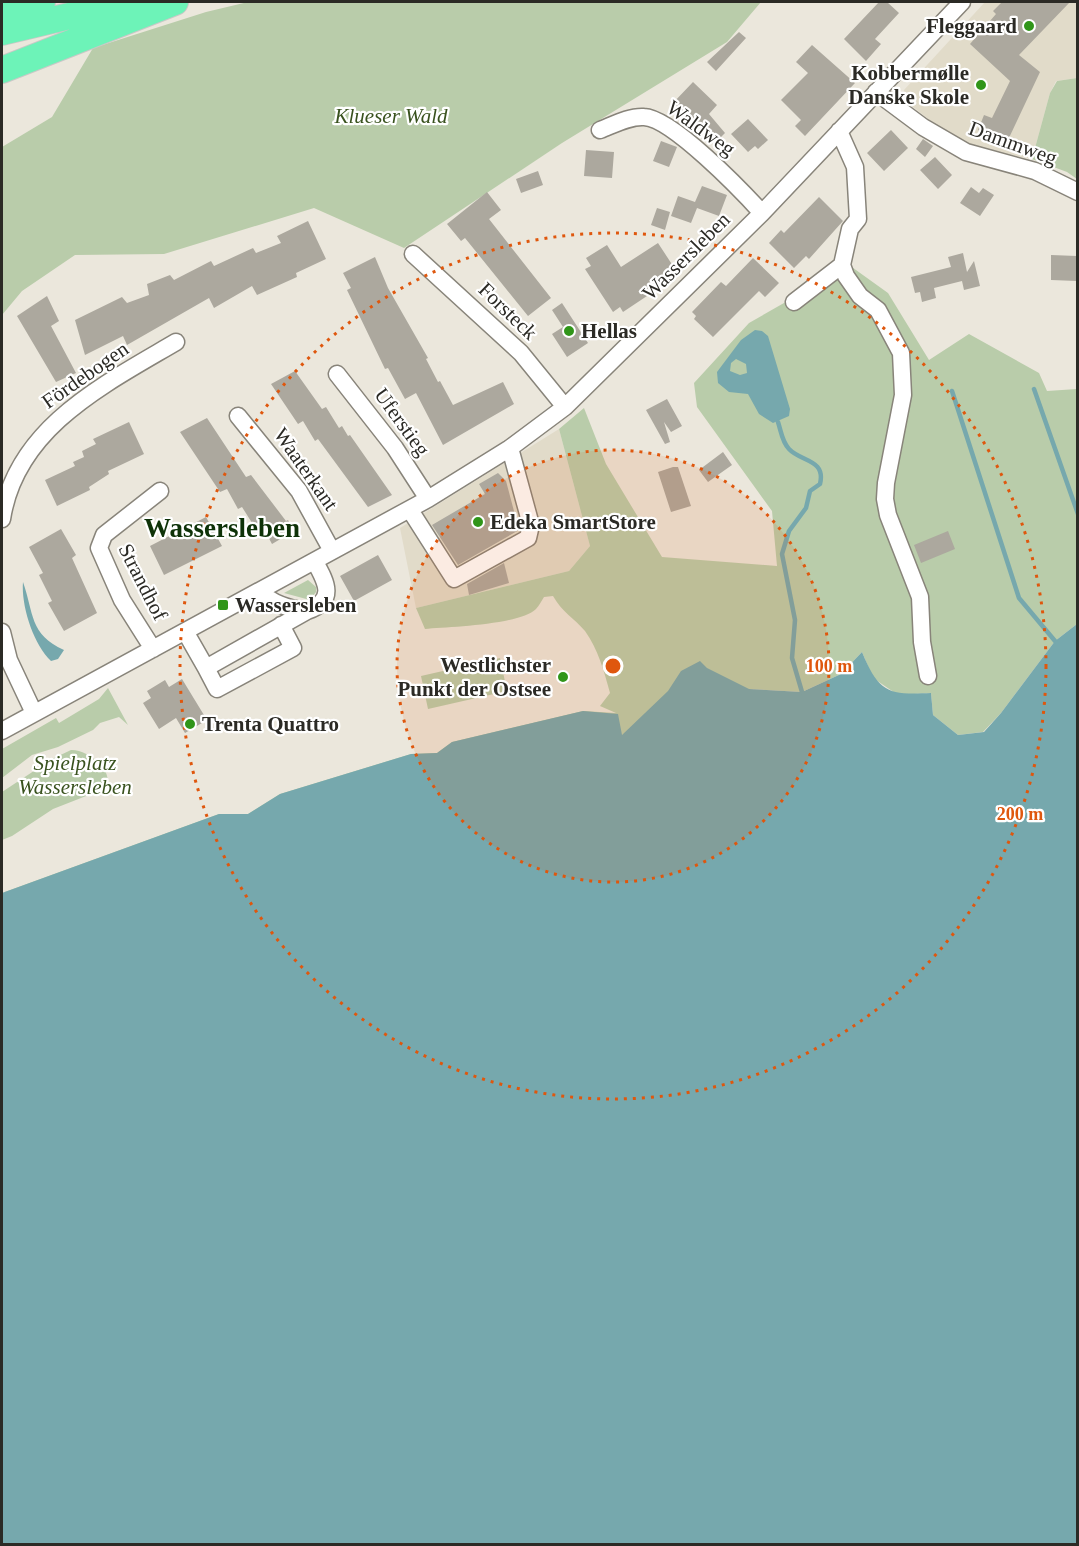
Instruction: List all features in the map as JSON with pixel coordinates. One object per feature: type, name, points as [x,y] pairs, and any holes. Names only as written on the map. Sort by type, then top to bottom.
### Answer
[{"type":"highway","points":[[2,12],[42,2]]},
{"type":"highway","points":[[2,33],[128,2]]},
{"type":"highway","points":[[2,70],[175,2]]},
{"type":"street","name":"Wassersleben","points":[[2,731],[428,500],[510,448],[565,406],[762,213],[962,2]]},
{"type":"street","name":"Dammweg","points":[[876,92],[923,127],[966,152],[1035,171],[1077,192]]},
{"type":"street","name":"Waldweg","points":[[600,130],[628,119],[644,117],[656,120],[722,171],[762,213]]},
{"type":"street","points":[[839,131],[855,167],[858,219],[850,229],[842,265],[846,276],[860,296],[878,310],[901,353],[903,394],[885,499],[888,515],[920,597],[921,642],[928,676]]},
{"type":"street","name":"Forsteck","points":[[413,254],[521,353],[565,406]]},
{"type":"street","points":[[794,302],[842,265]]},
{"type":"street","name":"Fördebogen","points":[[2,519],[12,484],[45,430],[84,399],[176,342]]},
{"type":"street","name":"Uferstieg","points":[[337,374],[395,448],[428,500]]},
{"type":"street","name":"Waaterkant","points":[[238,416],[298,491],[333,551]]},
{"type":"street","points":[[410,510],[454,579],[528,538],[531,525],[510,448]]},
{"type":"street","name":"Strandhof","points":[[153,649],[122,600],[99,548],[104,535],[160,491]]},
{"type":"street","points":[[206,668],[307,611],[320,607],[326,596],[326,580],[315,562]]},
{"type":"street","points":[[261,592],[267,598],[295,610],[307,611]]},
{"type":"street","points":[[186,633],[217,689],[293,648],[281,625]]},
{"type":"street","points":[[2,632],[9,660],[34,713]]},
{"type":"shaded area","name":"Kobbermølle Danske Skole","points":[[985,2],[1077,2],[1077,78],[1056,81],[1050,93],[1032,159],[975,148],[950,136],[903,99],[904,90]]},
{"type":"shaded area","points":[[559,429],[590,546],[569,571],[416,608],[400,528]]},
{"type":"green space","name":"Klueser Wald","points":[[248,2],[761,2],[727,42],[562,143],[404,248],[314,208],[164,254],[75,255],[22,291],[2,315],[2,147],[52,117],[93,48],[206,12]]},
{"type":"green space","points":[[1078,78],[1077,179],[1067,172],[1032,159],[1050,93],[1057,81]]},
{"type":"green space","points":[[842,260],[888,293],[929,360],[969,334],[1039,373],[1047,391],[1077,389],[1077,624],[1055,641],[1001,713],[983,732],[958,735],[933,715],[931,693],[898,695],[873,678],[862,652],[841,674],[802,692],[749,689],[631,743],[2,893],[219,814],[248,814],[280,794],[411,754],[437,753],[452,742],[583,711],[616,713],[600,706],[610,693],[594,645],[585,631],[553,596],[544,597],[536,609],[515,619],[466,626],[425,629],[416,608],[569,571],[590,546],[559,429],[584,408],[606,464],[662,557],[777,566],[772,511],[697,407],[694,383],[749,323],[791,299]]},
{"type":"green space","points":[[308,580],[316,587],[316,592],[310,600],[284,593]]},
{"type":"green space","points":[[500,658],[507,691],[428,709],[421,676]]},
{"type":"green space","points":[[108,688],[128,725],[119,717],[100,723],[93,730],[58,747],[32,755],[2,778],[2,749],[56,718],[59,723],[99,699]]},
{"type":"green space","name":"Spielplatz Wassersleben","points":[[71,750],[85,753],[99,763],[107,776],[104,789],[53,809],[2,840],[2,792],[52,759]]},
{"type":"water","points":[[755,330],[762,331],[768,336],[790,409],[789,416],[773,423],[759,414],[748,394],[729,392],[718,383],[717,372],[741,340]],"holes":[[[736,359],[746,364],[747,373],[740,375],[730,371],[731,363]]]},
{"type":"water","points":[[23,582],[34,622],[44,637],[64,650],[58,659],[51,661],[34,635],[26,613]]},
{"type":"water","points":[[1077,624],[1077,1544],[2,1544],[2,893],[219,814],[248,814],[280,794],[411,754],[437,753],[452,742],[583,711],[618,714],[622,735],[668,691],[681,671],[700,661],[707,668],[749,689],[802,692],[841,674],[862,652],[874,676],[887,689],[904,693],[931,693],[933,715],[958,735],[984,732],[1055,641]]},
{"type":"building","points":[[879,2],[887,2],[899,13],[875,39],[881,44],[866,61],[844,39]]},
{"type":"building","points":[[1002,2],[1070,2],[1019,55],[1040,72],[1008,140],[978,130],[984,115],[992,118],[1010,81],[970,44],[996,14],[993,11]]},
{"type":"building","points":[[739,32],[746,38],[716,71],[707,62]]},
{"type":"building","points":[[812,45],[855,83],[805,136],[795,126],[801,120],[781,100],[808,73],[796,62]]},
{"type":"building","points":[[693,82],[717,105],[709,114],[725,133],[717,141],[700,123],[697,126],[672,104]]},
{"type":"building","points":[[748,119],[768,140],[758,149],[755,146],[748,152],[731,134]]},
{"type":"building","points":[[891,130],[908,148],[884,171],[867,153]]},
{"type":"building","points":[[923,139],[933,146],[925,157],[916,149]]},
{"type":"building","points":[[661,141],[677,147],[669,167],[653,161]]},
{"type":"building","points":[[586,150],[614,152],[612,178],[584,176]]},
{"type":"building","points":[[935,157],[952,175],[938,189],[920,170]]},
{"type":"building","points":[[538,171],[543,185],[521,193],[516,179]]},
{"type":"building","points":[[702,186],[727,195],[719,216],[697,208],[691,223],[671,216],[678,196],[695,202]]},
{"type":"building","points":[[971,187],[979,193],[983,188],[994,195],[980,216],[960,203]]},
{"type":"building","points":[[487,192],[501,210],[489,219],[551,298],[528,316],[465,238],[461,241],[447,224]]},
{"type":"building","points":[[819,197],[843,221],[809,259],[806,256],[794,268],[769,243],[781,230],[784,233]]},
{"type":"building","points":[[657,208],[670,212],[665,230],[651,225]]},
{"type":"building","points":[[308,221],[326,259],[296,273],[297,277],[257,295],[252,286],[214,308],[209,298],[127,345],[123,336],[85,355],[75,320],[122,297],[127,303],[149,295],[147,284],[170,275],[174,280],[211,261],[214,266],[253,248],[256,253],[281,243],[277,236]]},
{"type":"building","points":[[658,243],[675,269],[661,278],[664,282],[646,294],[647,296],[623,312],[620,307],[613,312],[585,269],[591,266],[586,258],[607,245],[621,267]]},
{"type":"building","points":[[963,253],[967,272],[974,261],[980,286],[964,290],[962,281],[934,288],[936,298],[922,302],[920,292],[915,293],[911,277],[951,267],[948,257]]},
{"type":"building","points":[[1051,255],[1077,256],[1077,281],[1051,280]]},
{"type":"building","points":[[375,257],[388,288],[428,358],[426,359],[438,382],[440,381],[453,405],[503,382],[514,404],[443,445],[416,393],[405,399],[388,368],[385,369],[347,290],[351,288],[343,273]]},
{"type":"building","points":[[753,258],[779,283],[765,297],[759,291],[713,337],[694,319],[696,316],[692,312],[721,282],[726,286]]},
{"type":"building","points":[[47,296],[59,321],[51,326],[76,373],[56,382],[17,316]]},
{"type":"building","name":"Hellas","points":[[562,303],[588,343],[567,357],[552,334],[563,327],[552,310]]},
{"type":"building","points":[[295,371],[322,409],[326,407],[339,428],[342,426],[348,436],[350,435],[392,495],[368,507],[318,439],[315,441],[303,421],[298,424],[271,384]]},
{"type":"building","points":[[667,399],[682,426],[671,432],[664,422],[670,442],[665,444],[646,410]]},
{"type":"building","points":[[207,418],[246,477],[251,475],[286,521],[288,520],[294,531],[272,544],[266,533],[262,536],[242,507],[238,509],[227,489],[220,492],[180,432]]},
{"type":"building","points":[[129,422],[144,454],[108,471],[109,474],[89,487],[90,490],[57,506],[45,480],[75,466],[73,462],[84,457],[82,451],[96,444],[93,439]]},
{"type":"building","points":[[723,452],[732,465],[708,482],[699,470]]},
{"type":"building","points":[[678,467],[691,506],[671,512],[658,472]]},
{"type":"building","name":"Edeka SmartStore","points":[[498,473],[506,481],[519,530],[458,565],[432,525],[485,494],[479,484]]},
{"type":"building","points":[[206,517],[222,546],[164,575],[150,546]]},
{"type":"building","points":[[61,529],[76,555],[72,558],[97,613],[64,631],[48,603],[52,601],[39,575],[43,573],[29,547]]},
{"type":"building","points":[[948,531],[955,549],[921,563],[914,545]]},
{"type":"building","points":[[378,555],[392,580],[354,601],[340,576]]},
{"type":"building","points":[[504,563],[509,583],[469,595],[467,584]]},
{"type":"building","points":[[182,679],[207,720],[185,733],[176,718],[159,729],[143,703],[151,698],[147,691],[165,680],[169,687]]},
{"type":"waterway","points":[[1034,389],[1078,514]]},
{"type":"waterway","points":[[952,391],[1019,598],[1055,641]]},
{"type":"waterway","points":[[778,422],[787,446],[794,453],[816,465],[821,476],[820,484],[810,491],[806,508],[789,531],[782,554],[795,620],[792,658],[802,692]]},
{"type":"place","name":"Fleggaard","points":[[1029,26]]},
{"type":"place","name":"Kobbermølle Danske Skole","points":[[981,85]]},
{"type":"place","name":"Hellas","points":[[569,331]]},
{"type":"place","name":"Edeka SmartStore","points":[[478,522]]},
{"type":"place","name":"Wassersleben","points":[[223,605]]},
{"type":"place","name":"Westlichster Punkt der Ostsee","points":[[563,677]]},
{"type":"place","name":"Trenta Quattro","points":[[190,724]]},
{"type":"district","name":"Wassersleben","points":[[222,528]]}]
